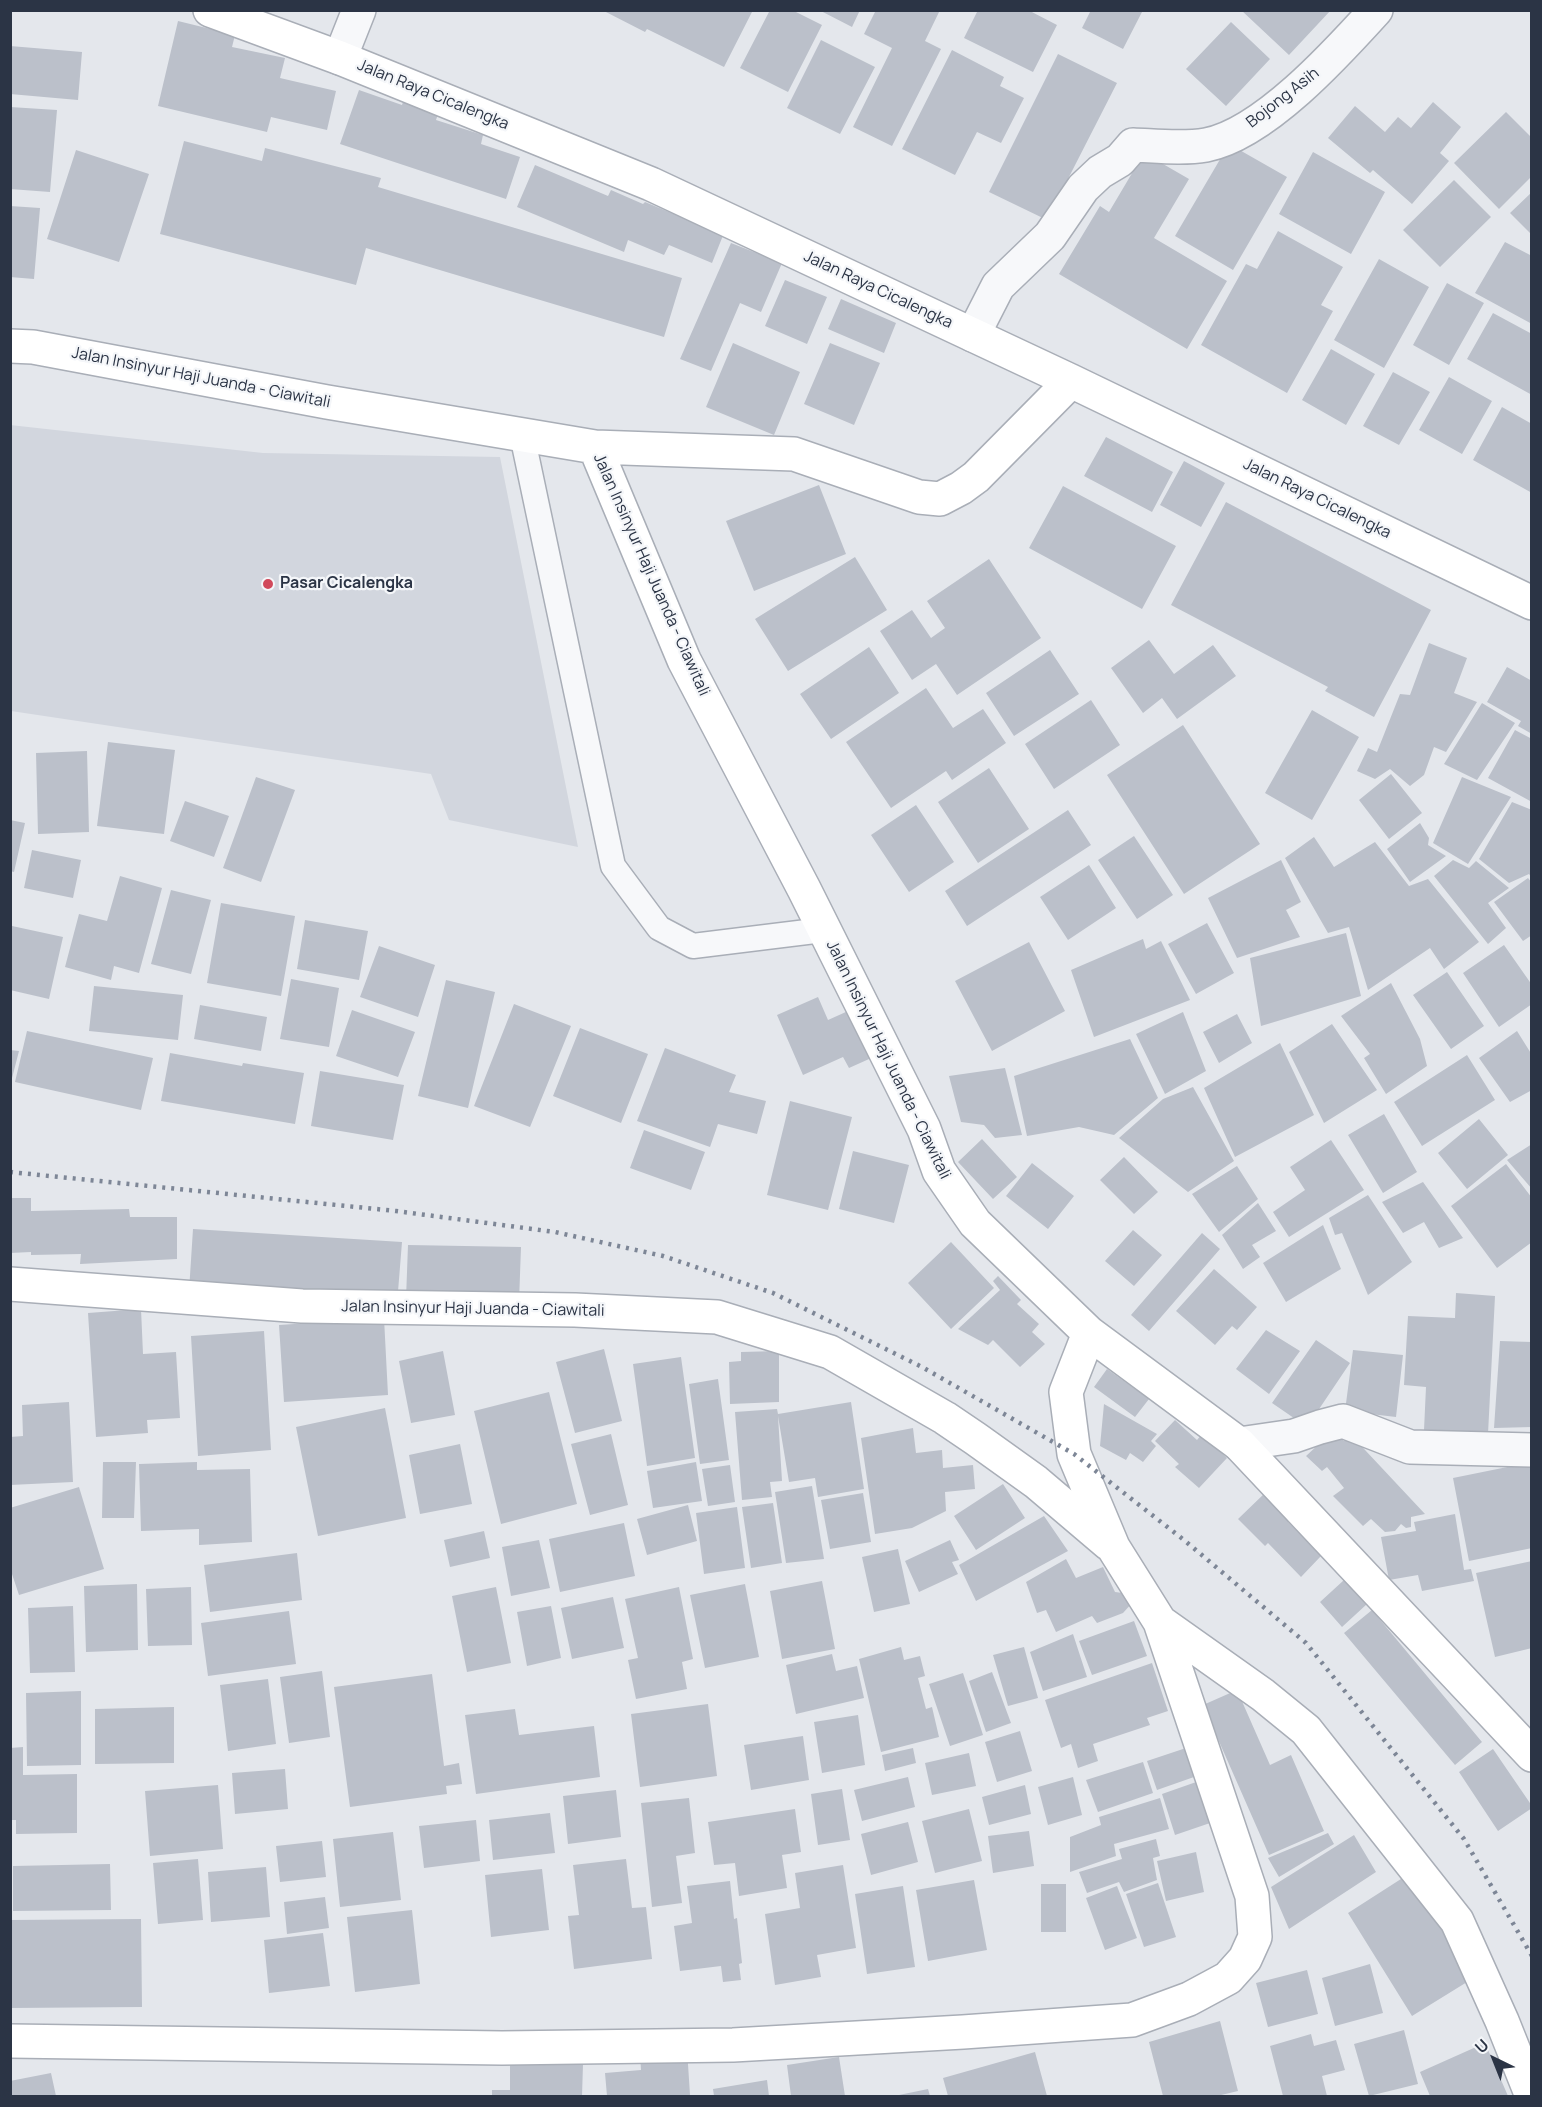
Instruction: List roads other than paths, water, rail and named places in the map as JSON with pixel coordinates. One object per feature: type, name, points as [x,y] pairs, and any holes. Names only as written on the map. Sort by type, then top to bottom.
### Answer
[{"type":"street","name":"Jalan Raya Cicalengka","points":[[210,10],[340,58],[651,184],[1071,381],[1532,603]]},
{"type":"street","points":[[340,58],[359,10]]},
{"type":"street","name":"Bojong Asih","points":[[973,335],[998,286],[1050,236],[1083,188],[1100,172],[1120,160],[1133,145],[1206,145],[1230,137],[1269,114],[1334,58],[1376,10]]},
{"type":"street","name":"Jalan Insinyur Haji Juanda - Ciawitali","points":[[10,346],[33,347],[315,400],[595,447],[684,660],[924,1129],[939,1171],[975,1223],[1089,1333],[1239,1444],[1532,1755]]},
{"type":"street","points":[[595,447],[795,454],[919,497],[940,499],[976,477],[1071,381]]},
{"type":"street","name":"Jalan Insinyur Haji Juanda - Ciawitali","points":[[10,1284],[302,1306],[575,1310],[717,1317],[830,1352],[907,1396],[969,1434],[1036,1482],[1113,1547]]},
{"type":"street","points":[[10,2041],[502,2048],[733,2044],[963,2032],[1132,2020],[1189,2000],[1228,1978],[1245,1959],[1255,1937],[1252,1896],[1160,1622],[1113,1547],[1074,1454],[1066,1392],[1089,1333]]},
{"type":"street","points":[[1239,1444],[1294,1436],[1343,1421],[1410,1447],[1532,1450]]},
{"type":"street","points":[[1160,1622],[1263,1695],[1306,1730],[1457,1921],[1502,2021],[1532,2096]]},
{"type":"lane","points":[[522,435],[613,866],[659,928],[693,945],[823,930]]},
{"type":"railway","points":[[10,1172],[396,1211],[555,1232],[663,1256],[773,1293],[922,1367],[1074,1454],[1184,1540],[1306,1643],[1464,1839],[1532,1956]]},
{"type":"place","name":"Pasar Cicalengka","points":[[268,584]]}]
